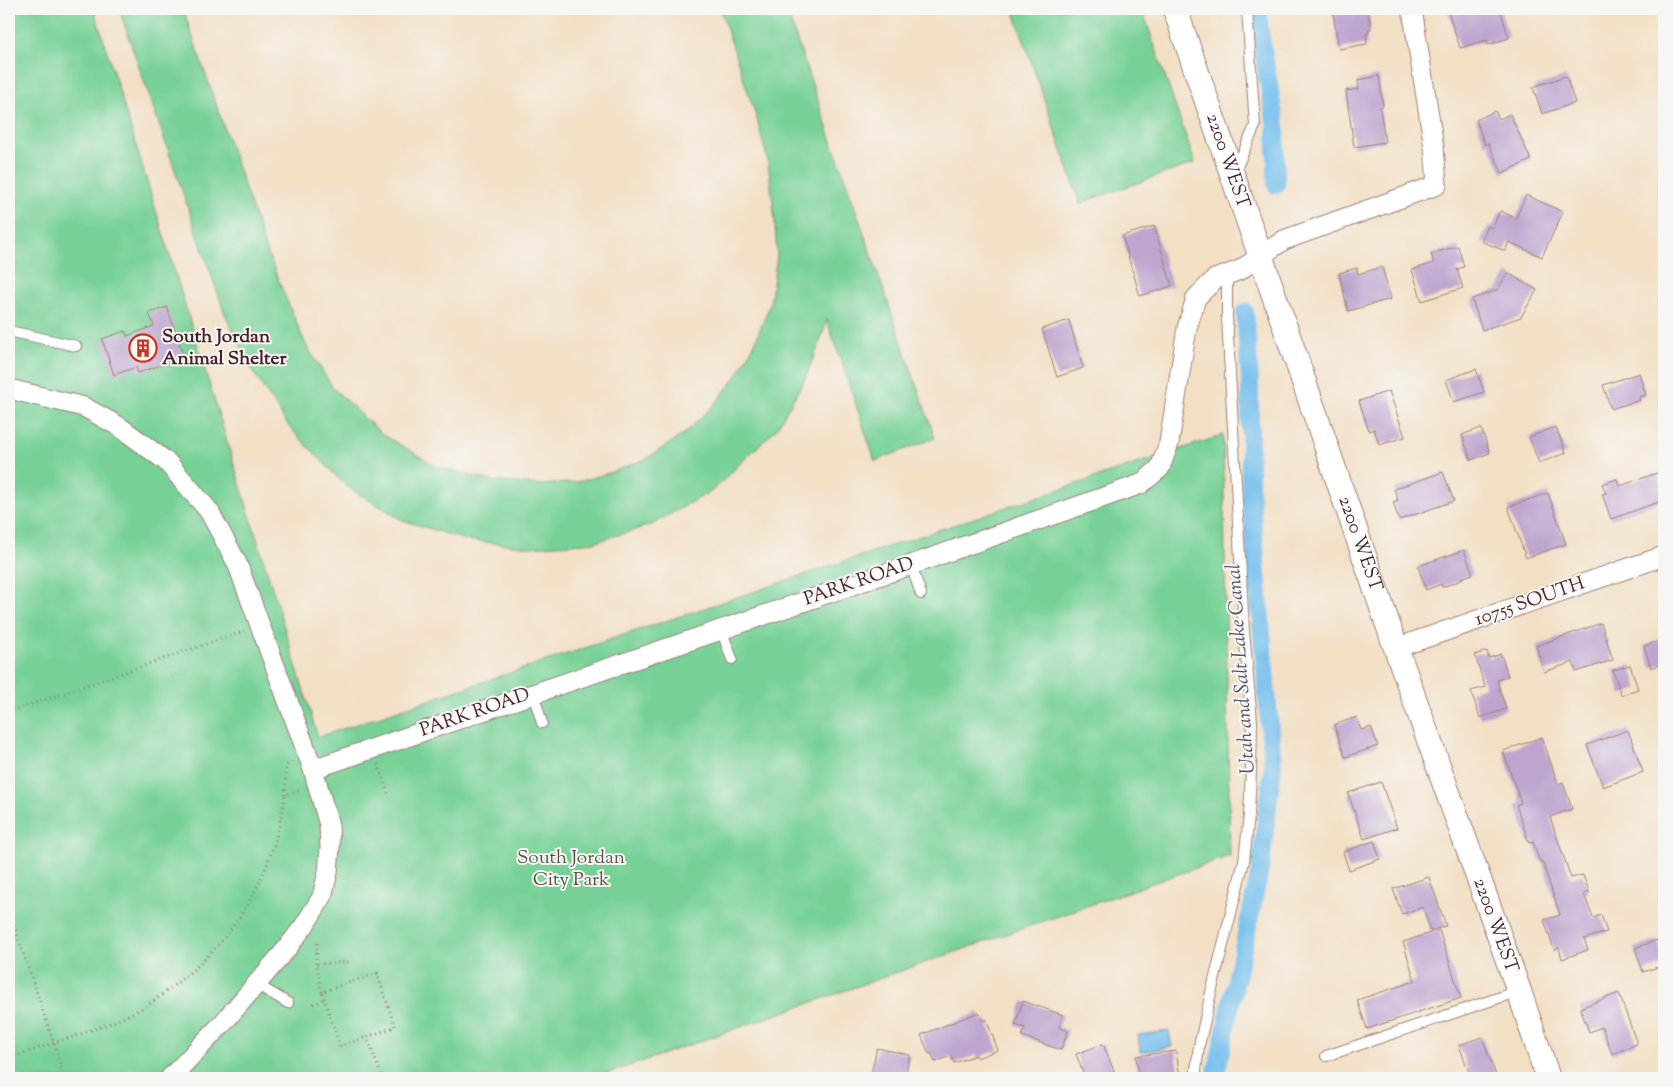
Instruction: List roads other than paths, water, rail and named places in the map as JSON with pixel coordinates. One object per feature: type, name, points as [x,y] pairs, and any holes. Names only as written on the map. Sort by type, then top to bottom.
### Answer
[{"type":"street","name":"2200 WEST","points":[[1176,9],[1396,648],[1519,991],[1548,1078]]},
{"type":"street","name":"PARK ROAD","points":[[313,770],[1141,484],[1160,468],[1169,442],[1187,328],[1196,298],[1214,279],[1240,270],[1284,240],[1437,185],[1434,147],[1412,9]]},
{"type":"street","points":[[9,389],[84,407],[120,427],[167,462],[209,511],[237,563],[313,770],[329,825],[328,872],[322,897],[299,932],[256,984],[222,1024],[170,1078]]},
{"type":"street","name":"10755 SOUTH","points":[[1396,648],[1664,556]]},
{"type":"lane","points":[[1233,174],[1255,126],[1247,9]]},
{"type":"lane","points":[[1195,1078],[1199,1046],[1210,997],[1244,861],[1251,771],[1252,722],[1243,612],[1227,317],[1227,275]]},
{"type":"lane","points":[[9,331],[76,346]]},
{"type":"lane","points":[[911,565],[921,594]]},
{"type":"lane","points":[[722,629],[732,659]]},
{"type":"lane","points":[[533,693],[542,722]]},
{"type":"lane","points":[[256,984],[288,1003]]},
{"type":"lane","points":[[1326,1056],[1519,991]]},
{"type":"water","points":[[1169,1031],[1172,1047],[1140,1052],[1138,1035]]},
{"type":"waterway","name":"Utah and Salt Lake Canal","points":[[1259,9],[1259,26],[1276,127],[1276,185]]},
{"type":"waterway","name":"Utah and Salt Lake Canal","points":[[1215,1078],[1260,870],[1273,766],[1250,489],[1250,379],[1245,312]]},
{"type":"place","name":"South Jordan Animal Shelter","points":[[143,348]]},
{"type":"park label","name":"South Jordan City Park","points":[[571,869]]}]
